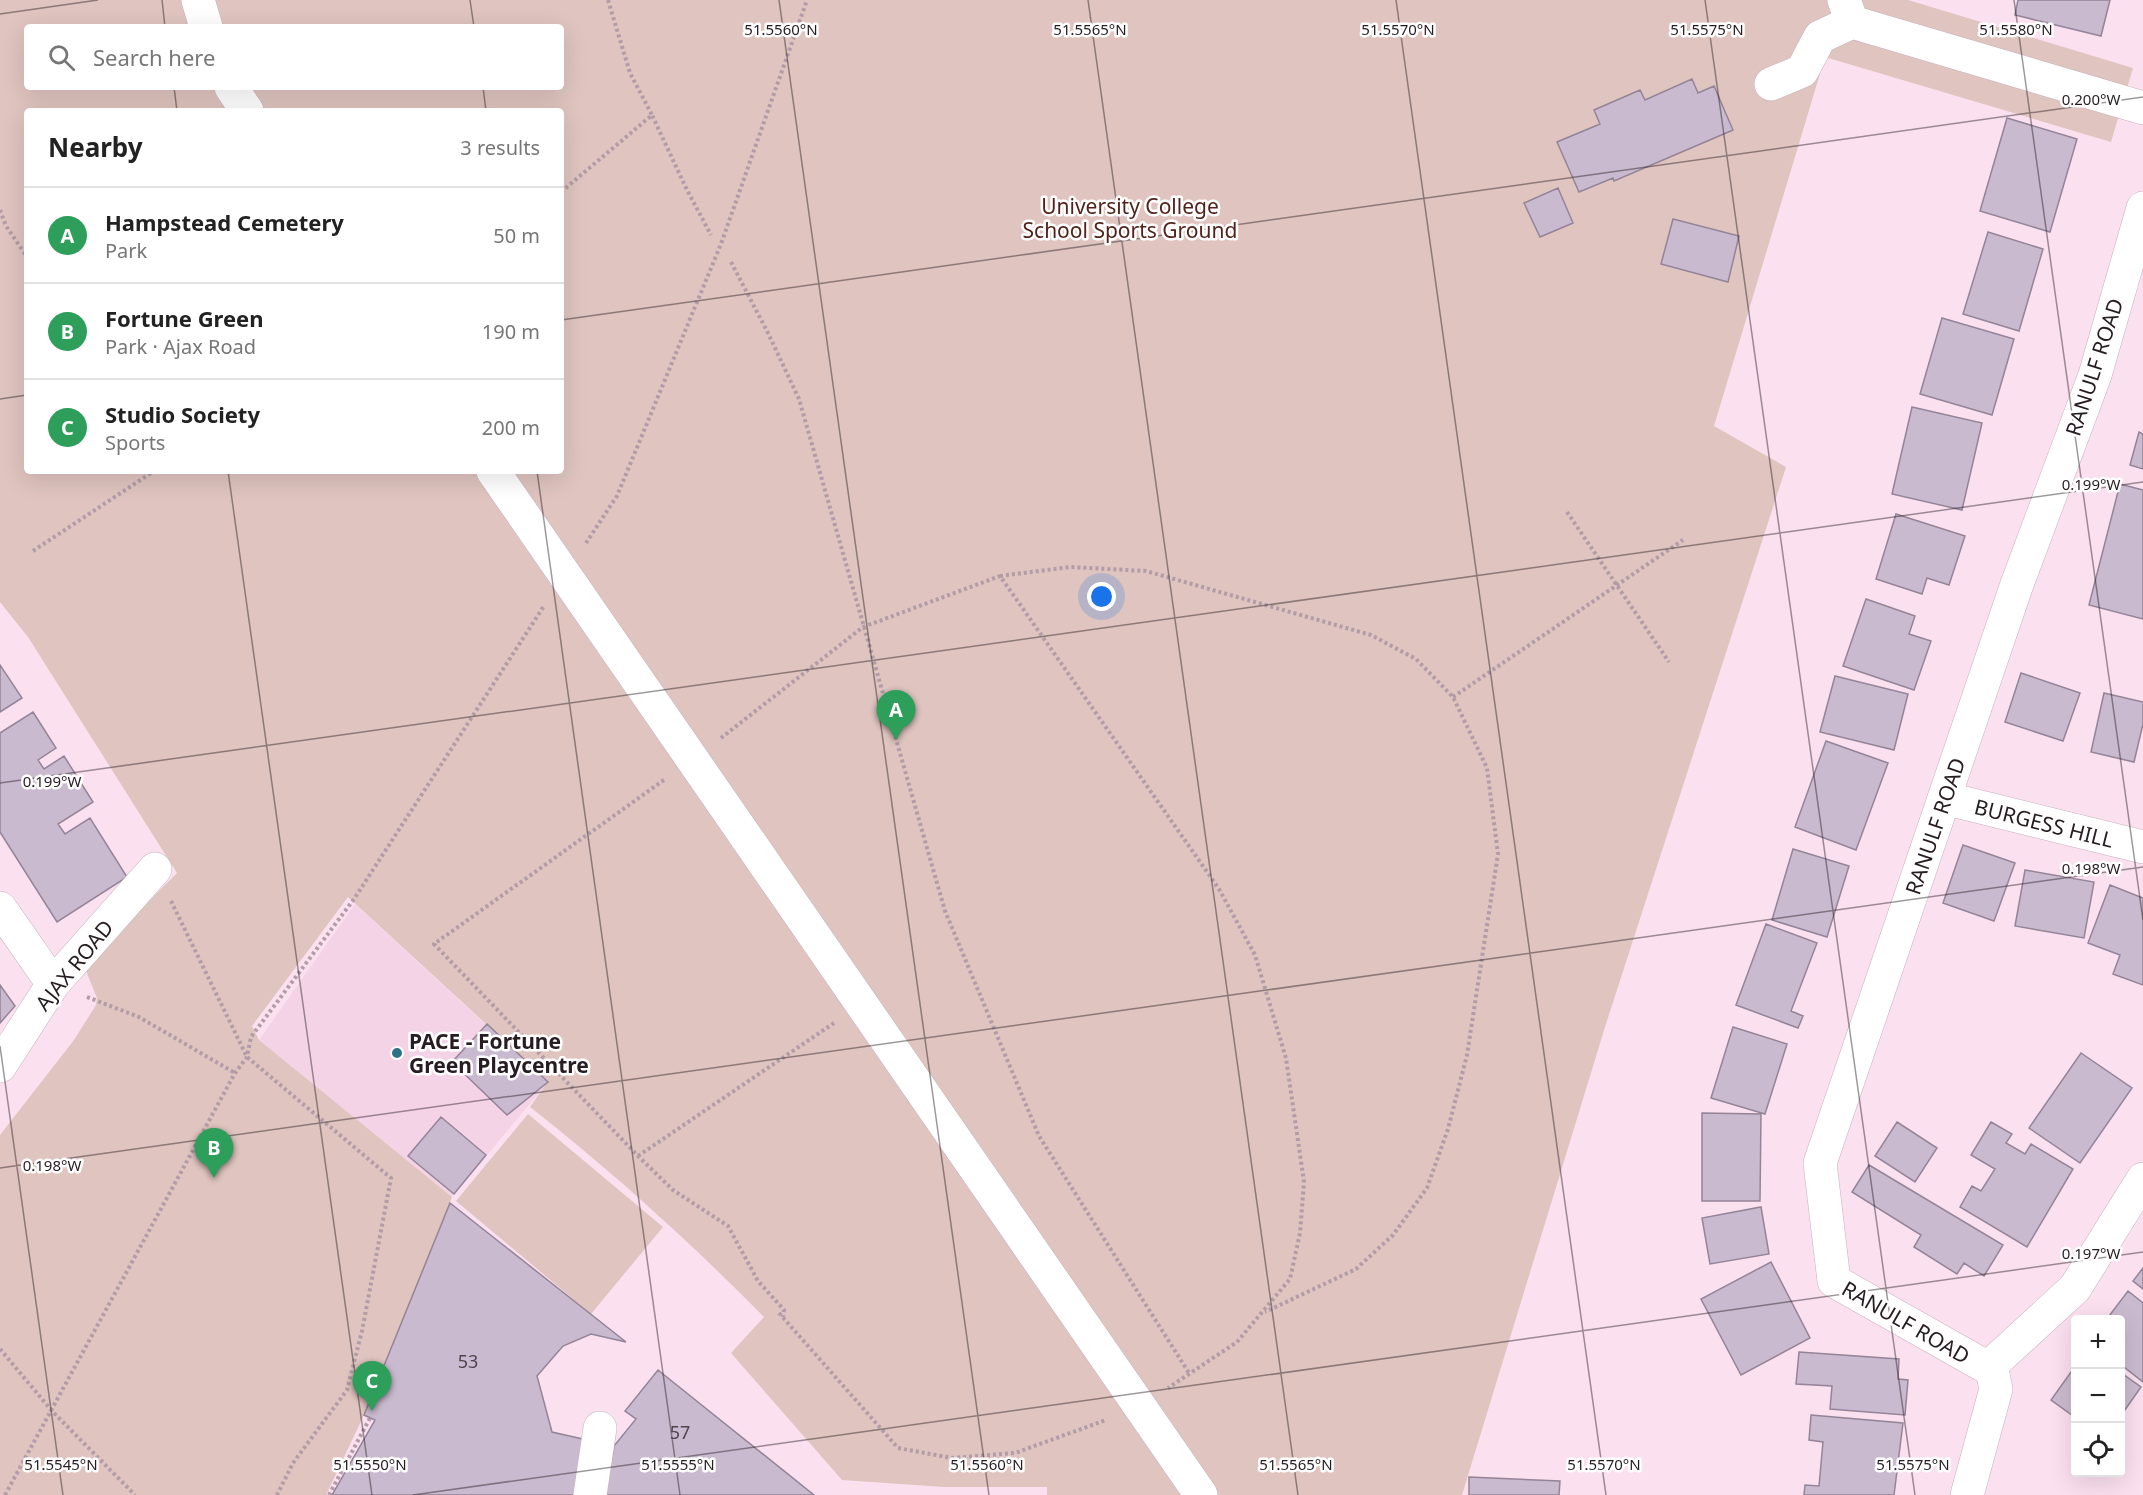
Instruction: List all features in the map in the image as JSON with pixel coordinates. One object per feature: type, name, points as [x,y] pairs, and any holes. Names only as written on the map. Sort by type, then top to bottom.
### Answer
[{"type":"street","points":[[198,0],[205,24]]},
{"type":"street","points":[[1771,84],[1802,71],[1820,37],[1848,11],[2143,108]]},
{"type":"street","points":[[233,90],[245,108]]},
{"type":"street","name":"RANULF ROAD","points":[[1988,1368],[1834,1281],[1820,1163],[2016,587],[2095,375],[2143,207]]},
{"type":"street","points":[[496,474],[1202,1495]]},
{"type":"street","name":"BURGESS HILL","points":[[1944,798],[2143,848]]},
{"type":"street","name":"AJAX ROAD","points":[[0,1066],[53,984],[155,868]]},
{"type":"street","points":[[0,908],[53,984]]},
{"type":"street","points":[[1967,1495],[1996,1389],[1993,1375],[1988,1368],[2075,1288],[2143,1179]]},
{"type":"street","points":[[590,1495],[600,1428]]},
{"type":"path","points":[[608,0],[630,73],[711,235]]},
{"type":"path","points":[[5,1495],[235,1072],[247,1057],[251,1038],[354,899],[621,485],[721,244],[807,0]]},
{"type":"path","points":[[564,189],[652,115]]},
{"type":"path","points":[[0,210],[6,226],[24,253]]},
{"type":"path","points":[[731,262],[799,399],[945,911],[1039,1136],[1189,1373]]},
{"type":"path","points":[[33,551],[149,474]]},
{"type":"path","points":[[1567,512],[1669,662]]},
{"type":"path","points":[[1453,697],[1683,540]]},
{"type":"path","points":[[1000,576],[1219,889],[1255,955],[1286,1058],[1304,1182],[1300,1233],[1290,1280],[1237,1342],[1142,1407],[1015,1454],[952,1458],[898,1448],[781,1315],[784,1310],[758,1281],[728,1226],[673,1190],[434,944],[693,759],[863,627],[1000,576],[1070,567],[1146,571],[1371,635],[1416,659],[1453,697],[1487,768],[1498,854],[1467,1055],[1448,1129],[1427,1188],[1393,1235],[1356,1269],[1263,1312]]},
{"type":"path","points":[[155,868],[247,1057],[391,1178],[362,1331],[347,1390],[292,1463],[277,1495]]},
{"type":"path","points":[[53,984],[139,1017],[235,1072]]},
{"type":"path","points":[[638,1156],[862,1004]]},
{"type":"path","points":[[0,1349],[52,1411],[135,1495]]},
{"type":"path","points":[[329,1495],[370,1418]]},
{"type":"shaded area","name":"PACE - Fortune Green Playcentre","points":[[355,904],[548,1082],[452,1197],[259,1040]]},
{"type":"green space","name":"University College School Sports Ground","points":[[0,0],[1908,0],[2133,68],[2111,142],[1825,57],[1714,426],[1786,467],[1605,1027],[1462,1495],[1047,1495],[1047,1487],[944,1487],[842,1480],[731,1353],[764,1317],[650,1208],[530,1107],[548,1081],[348,897],[252,1026],[259,1040],[452,1197],[364,1415],[326,1495],[0,1495],[0,1135],[74,1040],[96,1005],[97,998],[84,966],[177,873],[28,637],[0,602]]},
{"type":"green space","points":[[528,1114],[663,1227],[591,1314],[456,1201]]},
{"type":"building","points":[[2018,0],[2110,0],[2101,36],[2015,15]]},
{"type":"building","points":[[1692,79],[1698,93],[1714,86],[1733,130],[1614,181],[1613,178],[1579,192],[1557,142],[1600,124],[1594,110],[1640,90],[1645,100]]},
{"type":"building","points":[[2007,118],[2077,139],[2050,232],[1980,211]]},
{"type":"building","points":[[1558,188],[1573,223],[1540,237],[1524,203]]},
{"type":"building","points":[[1673,219],[1739,236],[1728,282],[1661,264]]},
{"type":"building","points":[[1988,232],[2043,249],[2019,331],[1963,314]]},
{"type":"building","points":[[1942,318],[2014,339],[1992,415],[1920,394]]},
{"type":"building","points":[[1912,407],[1982,423],[1962,510],[1892,494]]},
{"type":"building","points":[[2139,432],[2143,434],[2143,469],[2130,465]]},
{"type":"building","points":[[2120,484],[2143,490],[2143,619],[2089,605]]},
{"type":"building","points":[[1896,514],[1965,536],[1949,585],[1927,578],[1922,594],[1876,579]]},
{"type":"building","points":[[1866,599],[1915,616],[1909,634],[1931,641],[1914,690],[1843,666]]},
{"type":"building","points":[[0,665],[22,698],[0,712]]},
{"type":"building","points":[[2021,673],[2080,693],[2063,741],[2005,722]]},
{"type":"building","points":[[1835,676],[1908,694],[1894,750],[1820,732]]},
{"type":"building","points":[[2104,693],[2143,702],[2143,724],[2134,762],[2091,752]]},
{"type":"building","points":[[33,712],[56,748],[38,760],[44,769],[64,756],[93,802],[58,824],[65,834],[90,818],[127,877],[57,922],[0,832],[0,733]]},
{"type":"building","points":[[1826,741],[1888,763],[1856,850],[1795,827]]},
{"type":"building","points":[[1963,845],[2015,863],[1994,921],[1943,903]]},
{"type":"building","points":[[1793,849],[1849,866],[1827,937],[1772,920]]},
{"type":"building","points":[[2025,870],[2094,882],[2084,938],[2015,926]]},
{"type":"building","points":[[2110,885],[2143,898],[2143,985],[2113,974],[2120,955],[2088,943]]},
{"type":"building","points":[[1766,924],[1817,943],[1791,1011],[1803,1016],[1798,1028],[1736,1005]]},
{"type":"building","points":[[0,985],[15,1006],[0,1023]]},
{"type":"building","points":[[487,1024],[548,1082],[507,1115],[452,1062]]},
{"type":"building","points":[[1733,1027],[1787,1044],[1765,1114],[1711,1098]]},
{"type":"building","points":[[2081,1053],[2132,1088],[2080,1163],[2029,1128]]},
{"type":"building","points":[[1702,1113],[1761,1114],[1760,1201],[1702,1201]]},
{"type":"building","points":[[441,1117],[486,1155],[454,1194],[408,1156]]},
{"type":"building","points":[[1897,1122],[1937,1148],[1915,1182],[1875,1156]]},
{"type":"building","points":[[1991,1122],[2012,1134],[2006,1143],[2025,1154],[2031,1144],[2073,1169],[2027,1247],[1960,1207],[1972,1186],[1981,1191],[1995,1169],[1971,1155]]},
{"type":"building","points":[[1869,1165],[2003,1245],[1984,1276],[1964,1263],[1957,1274],[1914,1247],[1921,1235],[1852,1192]]},
{"type":"building","points":[[450,1203],[626,1342],[591,1334],[563,1346],[537,1376],[552,1432],[614,1446],[605,1495],[332,1495],[375,1420],[364,1415]]},
{"type":"building","points":[[1761,1207],[1769,1254],[1710,1264],[1702,1218]]},
{"type":"building","points":[[1771,1262],[1810,1338],[1741,1375],[1701,1299]]},
{"type":"building","points":[[2143,1268],[2143,1289],[2133,1281]]},
{"type":"building","points":[[2128,1291],[2143,1303],[2143,1382],[2125,1368],[2125,1315],[2110,1315]]},
{"type":"building","points":[[1799,1352],[1899,1359],[1898,1379],[1908,1380],[1905,1415],[1830,1409],[1832,1386],[1796,1384]]},
{"type":"building","points":[[658,1370],[814,1495],[605,1495],[614,1446],[636,1419],[625,1411]]},
{"type":"building","points":[[2071,1372],[2071,1414],[2051,1400]]},
{"type":"building","points":[[2125,1376],[2141,1387],[2125,1410]]},
{"type":"building","points":[[1811,1415],[1903,1423],[1894,1495],[1804,1495],[1805,1485],[1819,1486],[1823,1442],[1809,1440]]},
{"type":"building","points":[[1469,1477],[1560,1481],[1559,1495],[1469,1495]]},
{"type":"place","name":"Hampstead Cemetery","points":[[896,740]]},
{"type":"place","name":"PACE - Fortune Green Playcentre","points":[[397,1053]]},
{"type":"place","name":"Fortune Green","points":[[214,1178]]},
{"type":"place","name":"Studio Society","points":[[372,1411]]}]
